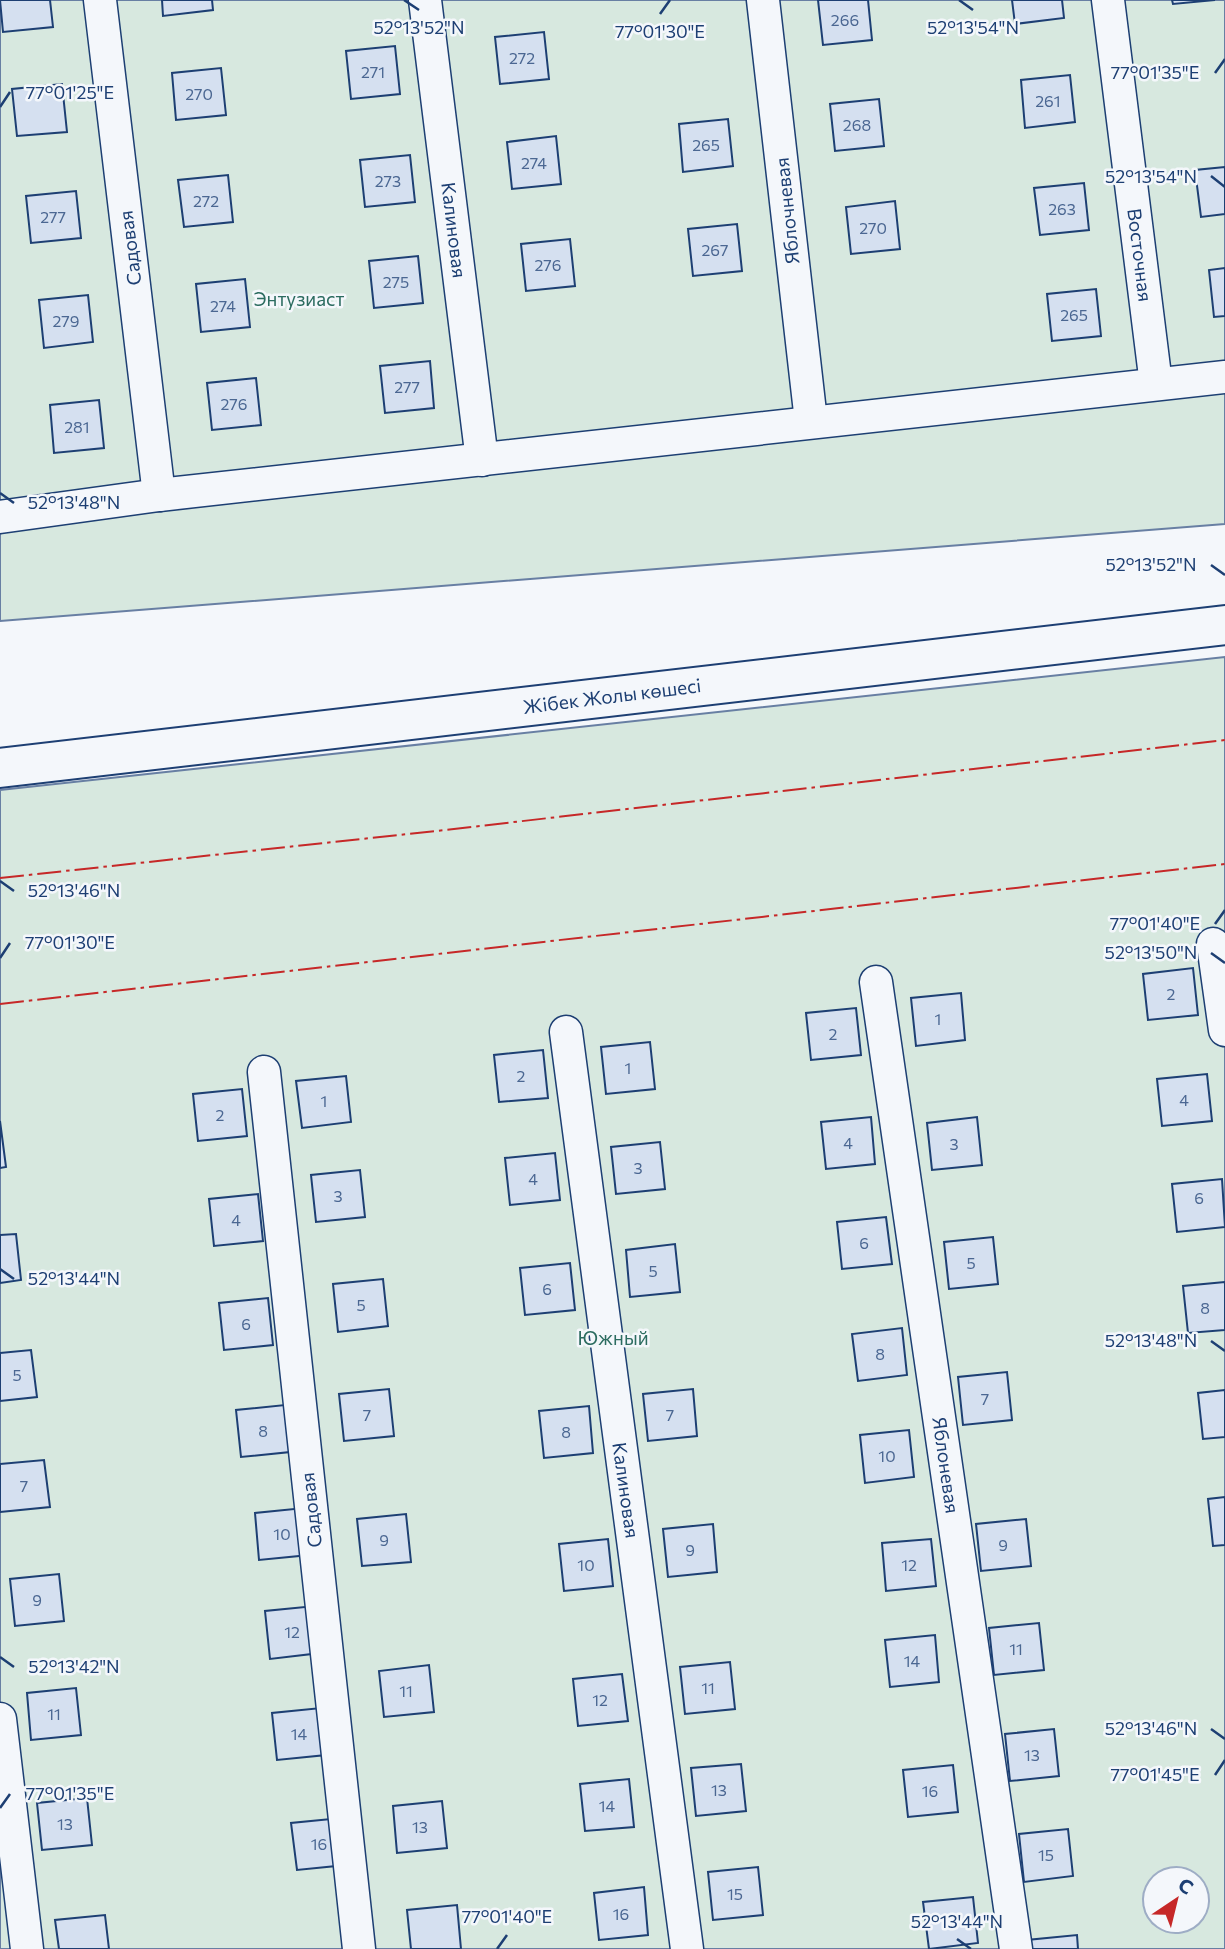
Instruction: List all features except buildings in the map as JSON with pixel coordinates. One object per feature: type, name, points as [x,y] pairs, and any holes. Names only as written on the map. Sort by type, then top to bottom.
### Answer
[{"type":"highway","name":"Жібек Жолы көшесі","points":[[0,768],[1225,625]]},
{"type":"street","name":"Садовая","points":[[100,0],[159,495]]},
{"type":"street","name":"Калиновая","points":[[425,0],[482,460]]},
{"type":"street","name":"Яблочневая","points":[[763,0],[811,421]]},
{"type":"street","name":"Восточная","points":[[1108,0],[1156,384]]},
{"type":"street","points":[[0,517],[159,495],[1225,377]]},
{"type":"street","points":[[1213,944],[1225,1030]]},
{"type":"street","name":"Яблоневая","points":[[876,982],[1016,1949]]},
{"type":"street","name":"Калиновая","points":[[566,1032],[687,1949]]},
{"type":"street","name":"Садовая","points":[[264,1072],[359,1949]]},
{"type":"street","points":[[0,1719],[27,1949]]},
{"type":"green space","name":"Энтузиаст","points":[[0,0],[1225,0],[1225,524],[0,621]]},
{"type":"green space","name":"Южный","points":[[1225,657],[1225,1949],[0,1949],[0,790]]},
{"type":"power","points":[[0,878],[445,830],[1225,740]]},
{"type":"power","points":[[0,1004],[1225,864]]}]
